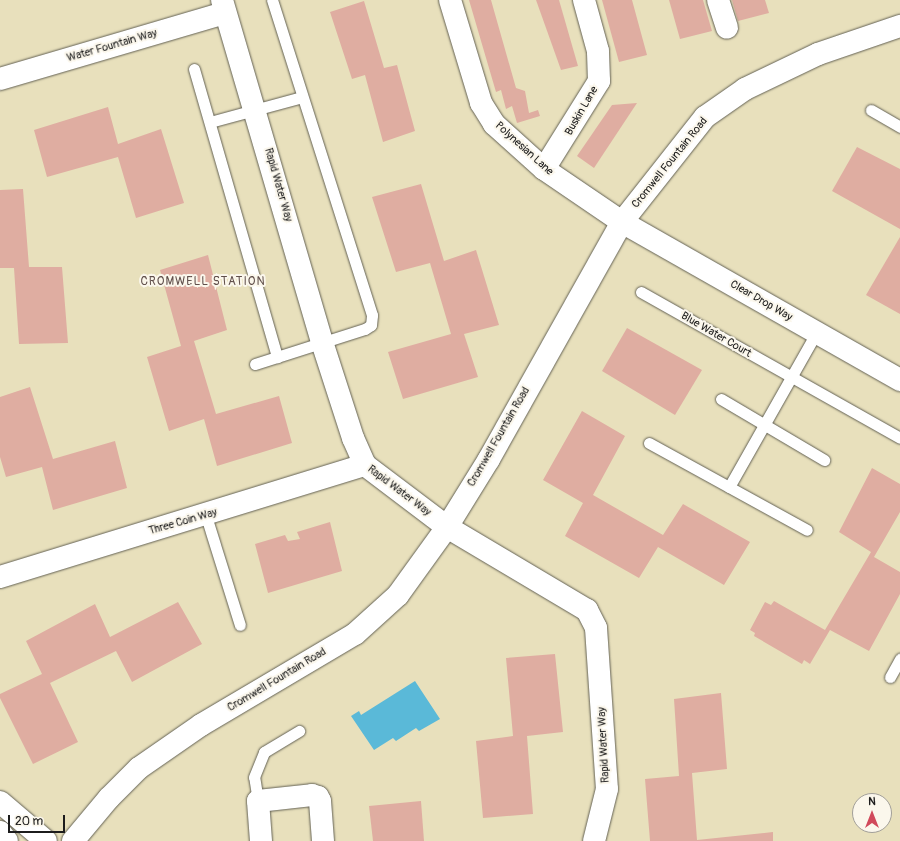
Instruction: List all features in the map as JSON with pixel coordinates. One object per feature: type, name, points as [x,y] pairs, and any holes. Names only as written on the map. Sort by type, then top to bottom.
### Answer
[{"type":"street","name":"Polynesian Lane","points":[[450,0],[481,103],[494,124],[544,169],[622,222]]},
{"type":"street","name":"Buskin Lane","points":[[544,169],[599,81],[598,51],[584,0]]},
{"type":"street","points":[[718,0],[727,28]]},
{"type":"street","name":"Water Fountain Way","points":[[0,79],[223,6]]},
{"type":"street","name":"Rapid Water Way","points":[[223,6],[256,108],[322,342],[353,438],[365,465],[447,527],[587,610],[596,628],[606,789],[594,841]]},
{"type":"street","name":"Cromwell Fountain Road","points":[[73,841],[109,798],[138,768],[201,725],[355,634],[398,595],[447,527],[489,459],[622,222],[705,117],[745,89],[818,54],[900,26]]},
{"type":"street","name":"Clear Drop Way","points":[[622,222],[900,380]]},
{"type":"street","name":"Three Coin Way","points":[[0,577],[206,516],[365,465]]},
{"type":"street","points":[[261,841],[258,801],[318,797],[320,802],[324,841]]},
{"type":"street","points":[[0,802],[46,841]]},
{"type":"street","points":[[0,832],[7,841]]},
{"type":"lane","points":[[255,364],[365,329],[371,325],[372,315],[272,0]]},
{"type":"lane","points":[[194,69],[277,357]]},
{"type":"lane","points":[[210,122],[256,108],[302,98]]},
{"type":"lane","points":[[871,110],[900,127]]},
{"type":"lane","name":"Blue Water Court","points":[[641,292],[900,438]]},
{"type":"lane","points":[[729,487],[764,424],[792,378],[816,333]]},
{"type":"lane","points":[[721,400],[824,460]]},
{"type":"lane","points":[[649,443],[807,530]]},
{"type":"lane","points":[[206,516],[240,625]]},
{"type":"lane","points":[[890,678],[900,659]]},
{"type":"lane","points":[[258,801],[254,777],[264,752],[299,731]]},
{"type":"water","points":[[415,681],[440,719],[419,731],[416,728],[396,741],[393,738],[374,750],[351,716],[359,711],[361,715]]},
{"type":"building","points":[[469,0],[491,0],[516,88],[525,91],[529,113],[538,110],[540,116],[517,123],[512,106],[506,109],[501,90],[496,92]]},
{"type":"building","points":[[536,0],[559,0],[578,66],[561,70]]},
{"type":"building","points":[[602,0],[632,0],[647,55],[619,62]]},
{"type":"building","points":[[669,0],[703,0],[712,31],[680,39]]},
{"type":"building","points":[[732,0],[765,0],[769,13],[738,21]]},
{"type":"building","points":[[364,1],[384,68],[397,65],[415,131],[383,142],[365,75],[352,79],[330,12]]},
{"type":"building","points":[[637,103],[594,168],[577,156],[612,105]]},
{"type":"building","points":[[108,107],[118,144],[161,129],[184,203],[136,218],[118,157],[47,177],[34,130]]},
{"type":"building","points":[[857,147],[900,169],[900,229],[832,191]]},
{"type":"building","points":[[421,184],[444,261],[476,250],[499,325],[464,334],[478,377],[403,399],[388,352],[451,334],[430,263],[396,272],[372,197]]},
{"type":"building","points":[[23,189],[29,267],[62,267],[68,343],[19,344],[14,268],[0,268],[0,190]]},
{"type":"building","points":[[900,237],[900,314],[866,295]]},
{"type":"building","points":[[208,255],[227,330],[194,341],[216,414],[279,396],[292,443],[217,466],[204,419],[169,431],[147,357],[181,346],[160,270]]},
{"type":"building","points":[[627,328],[702,370],[675,415],[602,371]]},
{"type":"building","points":[[30,387],[53,459],[115,441],[127,488],[53,510],[42,467],[6,477],[0,457],[0,397]]},
{"type":"building","points":[[582,411],[625,436],[593,495],[663,535],[683,504],[750,542],[724,585],[658,547],[639,578],[565,536],[583,503],[543,480]]},
{"type":"building","points":[[872,468],[900,484],[900,512],[874,557],[900,572],[900,594],[869,651],[830,630],[810,664],[804,660],[802,664],[754,636],[755,633],[750,630],[765,602],[771,605],[774,601],[825,630],[871,552],[839,532]]},
{"type":"building","points":[[330,522],[342,571],[268,593],[255,544],[285,535],[288,541],[300,539],[297,532]]},
{"type":"building","points":[[178,602],[202,644],[132,682],[116,651],[50,683],[78,742],[33,764],[0,698],[0,694],[42,674],[26,641],[95,604],[110,637]]},
{"type":"building","points":[[555,654],[563,732],[527,736],[533,814],[483,818],[476,741],[513,736],[506,658]]},
{"type":"building","points":[[721,693],[727,769],[692,773],[697,840],[773,832],[773,841],[650,841],[645,779],[679,776],[674,699]]},
{"type":"building","points":[[421,801],[424,841],[373,841],[369,806]]},
{"type":"district","name":"CROMWELL STATION","points":[[203,282]]}]
